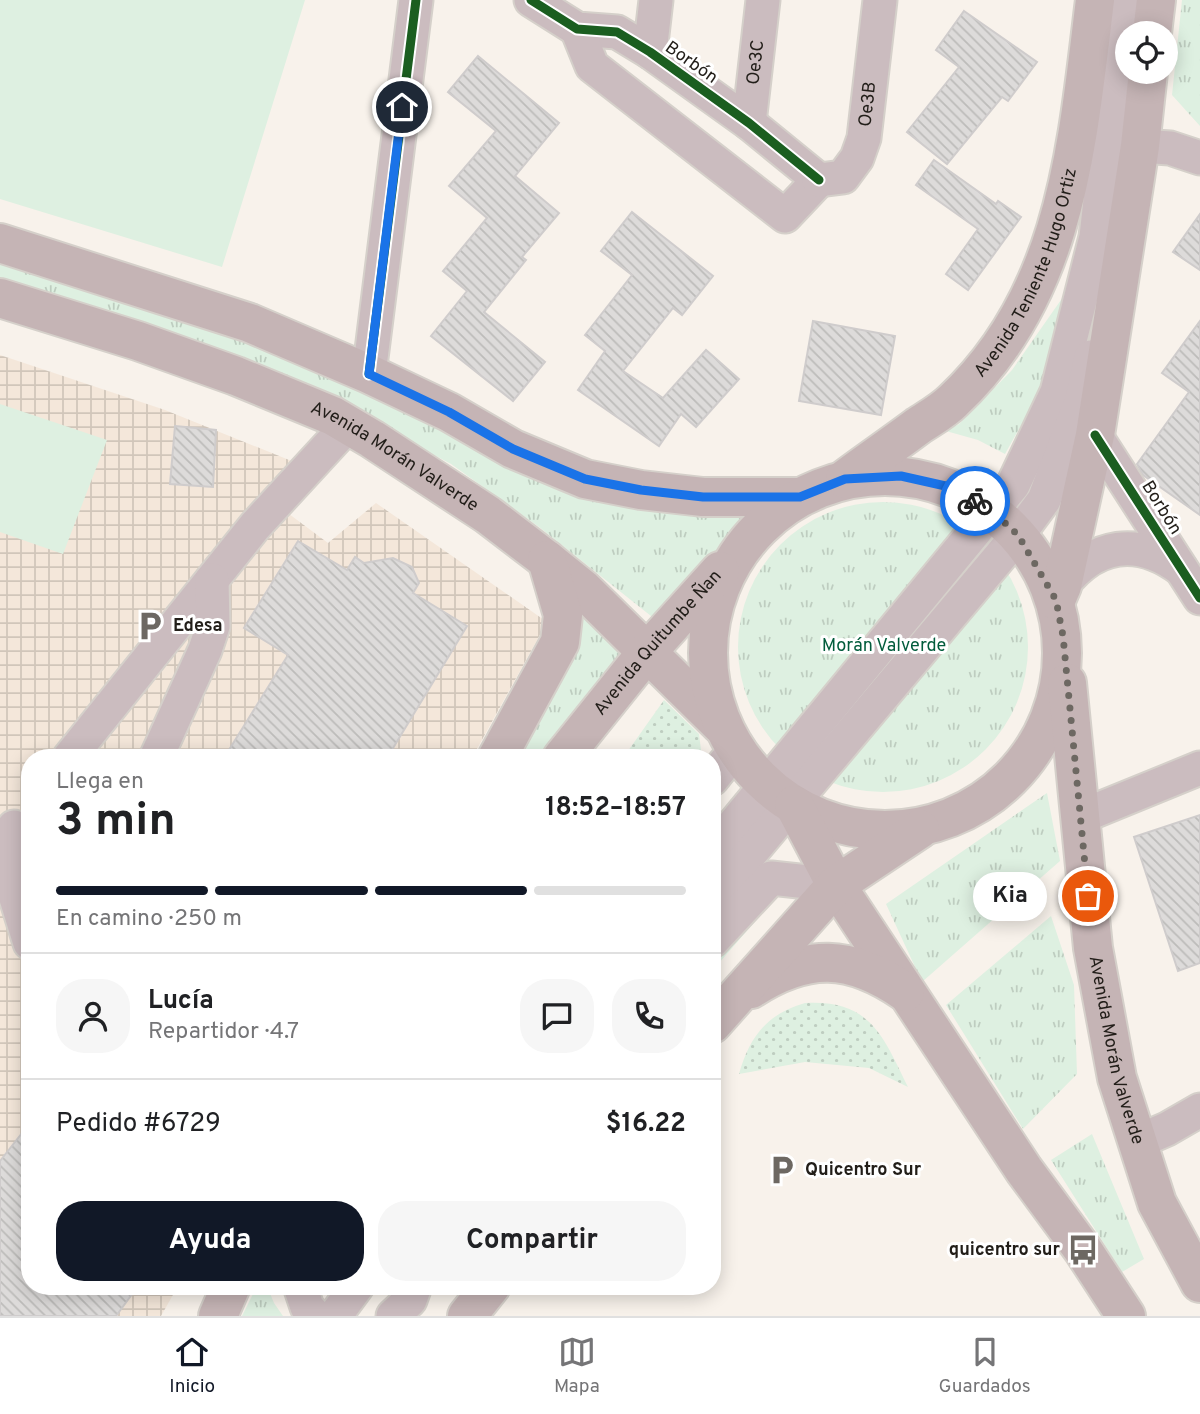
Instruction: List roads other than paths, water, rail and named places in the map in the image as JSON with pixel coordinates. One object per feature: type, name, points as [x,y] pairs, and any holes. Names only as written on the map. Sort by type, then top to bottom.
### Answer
[{"type":"main road","name":"Avenida Teniente Hugo Ortiz","points":[[845,479],[951,403],[980,373],[1023,313],[1040,279],[1064,208],[1080,126],[1094,0]]},
{"type":"main road","points":[[1153,21],[1156,0]]},
{"type":"main road","points":[[721,1013],[836,885],[925,825],[973,807],[1013,776],[1043,735],[1060,687],[1060,607],[1095,435],[1140,146],[1147,84]]},
{"type":"main road","points":[[0,243],[250,323],[369,374],[449,412],[513,449],[585,479],[641,490],[703,497],[800,497]]},
{"type":"main road","name":"Avenida Morán Valverde","points":[[0,298],[138,341],[236,376],[333,416],[348,425],[488,515],[583,589],[730,738],[784,798]]},
{"type":"main road","points":[[730,738],[708,677],[709,624],[726,574],[757,530],[800,497],[845,479],[901,476],[950,487],[1006,523],[1060,607]]},
{"type":"main road","name":"Avenida Quitumbe Ñan","points":[[569,749],[647,652],[757,530]]},
{"type":"main road","points":[[502,749],[560,642],[564,615],[547,560]]},
{"type":"main road","name":"Avenida Morán Valverde","points":[[1060,607],[1093,948],[1117,1078],[1157,1203],[1200,1283]]},
{"type":"main road","points":[[784,798],[835,823],[880,830],[925,825]]},
{"type":"main road","points":[[784,798],[836,885],[907,993],[1024,1170],[1083,1250],[1126,1316]]},
{"type":"main road","points":[[721,1013],[788,969],[819,963],[849,964],[870,971],[907,993]]},
{"type":"main road","points":[[218,1316],[226,1295]]},
{"type":"main road","points":[[467,1316],[484,1295]]},
{"type":"street","points":[[369,374],[416,0]]},
{"type":"street","points":[[650,52],[656,0]]},
{"type":"street","name":"Oe3C","points":[[749,123],[763,0]]},
{"type":"street","name":"Oe3B","points":[[819,180],[843,177],[858,158],[864,138],[880,0]]},
{"type":"street","points":[[1006,523],[1013,485],[1056,392],[1096,237],[1122,0]]},
{"type":"street","points":[[1138,21],[1140,0]]},
{"type":"street","name":"Borbón","points":[[542,3],[577,29],[617,32],[650,52],[749,123],[819,180]]},
{"type":"street","points":[[577,29],[592,66],[785,216],[819,180]]},
{"type":"street","points":[[721,886],[784,798],[1006,523],[1044,500],[1082,398],[1116,238],[1132,84]]},
{"type":"street","points":[[1140,146],[1170,148],[1200,158]]},
{"type":"street","points":[[76,749],[255,526],[348,425]]},
{"type":"street","name":"Borbón","points":[[1095,435],[1200,598]]},
{"type":"street","name":"Borbón","points":[[1060,607],[1084,562],[1115,549],[1150,551],[1167,558],[1181,569]]},
{"type":"street","points":[[160,749],[205,650],[213,626],[212,580]]},
{"type":"street","points":[[721,758],[730,738]]},
{"type":"street","points":[[1080,817],[1200,768]]},
{"type":"street","points":[[721,844],[784,798]]},
{"type":"street","points":[[14,822],[16,898],[21,914]]},
{"type":"street","points":[[721,931],[771,877],[836,885]]},
{"type":"street","points":[[1138,1142],[1200,1110]]},
{"type":"street","points":[[1157,1203],[1200,1242]]},
{"type":"street","points":[[303,1295],[314,1316]]},
{"type":"street","points":[[335,1316],[350,1295]]},
{"type":"street","points":[[393,1316],[412,1295]]},
{"type":"place","name":"Edesa","points":[[150,626]]},
{"type":"place","name":"Kia","points":[[1088,896]]},
{"type":"place","name":"Quicentro Sur","points":[[782,1170]]},
{"type":"place","name":"quicentro sur","points":[[1083,1250]]},
{"type":"park label","name":"Morán Valverde","points":[[884,646]]}]
